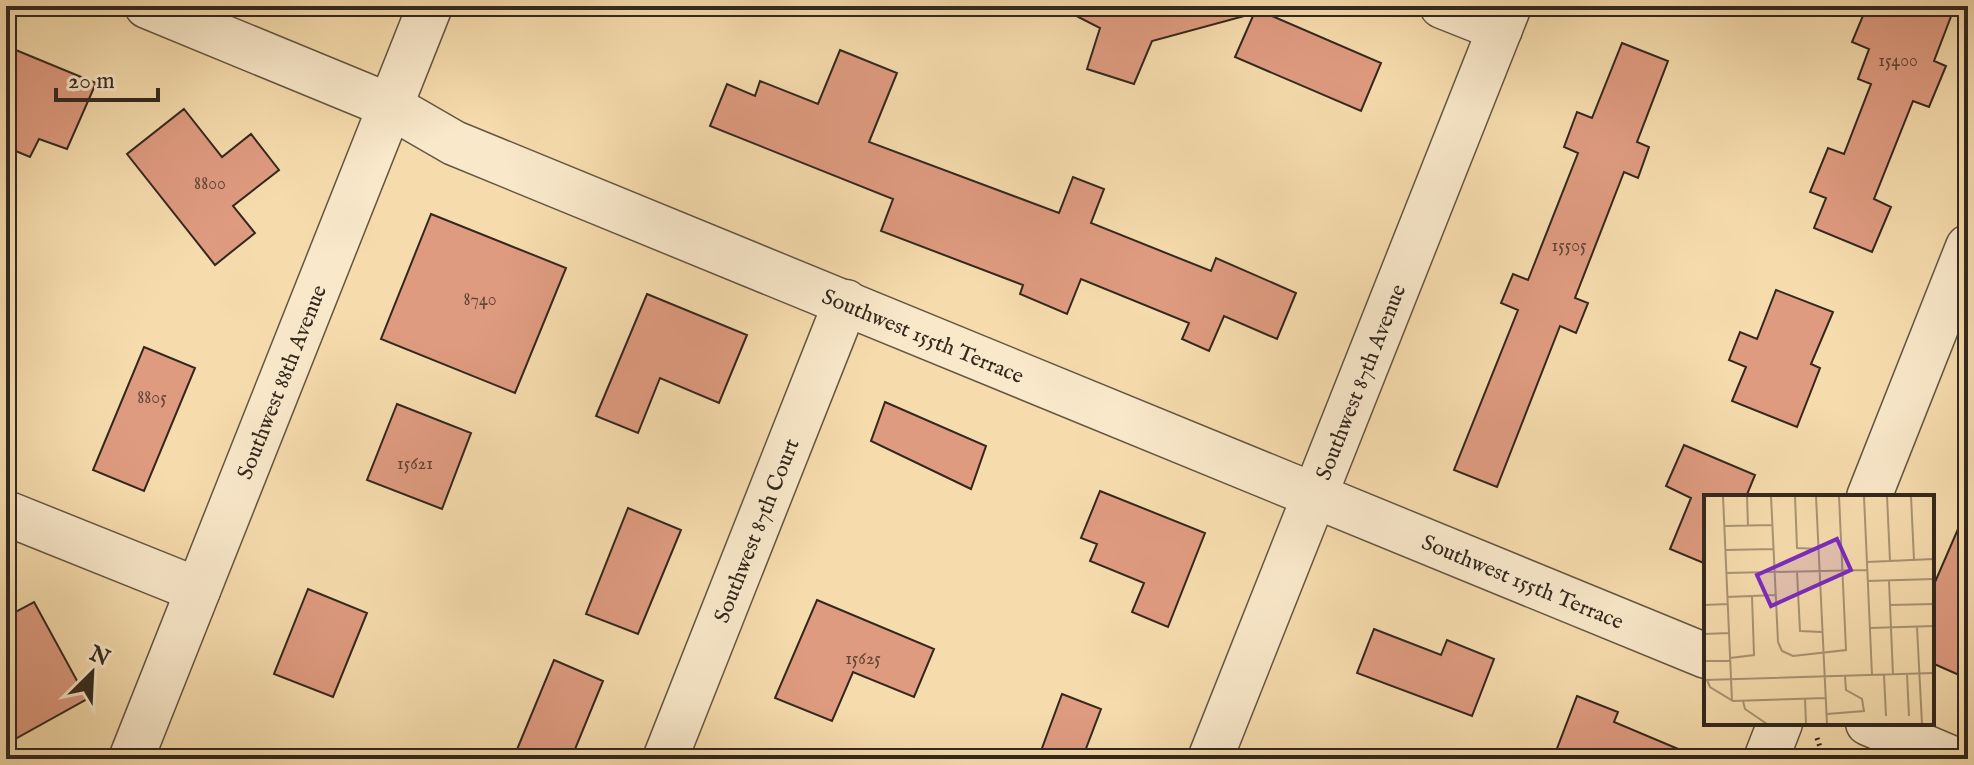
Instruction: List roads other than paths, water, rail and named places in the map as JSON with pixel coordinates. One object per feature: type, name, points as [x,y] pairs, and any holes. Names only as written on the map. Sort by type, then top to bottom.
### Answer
[{"type":"street","name":"Southwest 155th Terrace","points":[[147,6],[390,106],[454,143],[1704,655]]},
{"type":"street","name":"Southwest 88th Avenue","points":[[131,759],[430,6]]},
{"type":"street","points":[[1442,6],[1504,17]]},
{"type":"street","name":"Southwest 87th Avenue","points":[[1210,759],[1504,17]]},
{"type":"street","points":[[1870,495],[1968,247]]},
{"type":"street","name":"Southwest 87th Court","points":[[665,759],[846,302]]},
{"type":"street","points":[[6,513],[198,590]]},
{"type":"street","points":[[1873,725],[1953,759]]},
{"type":"street","points":[[1766,759],[1799,731]]}]
